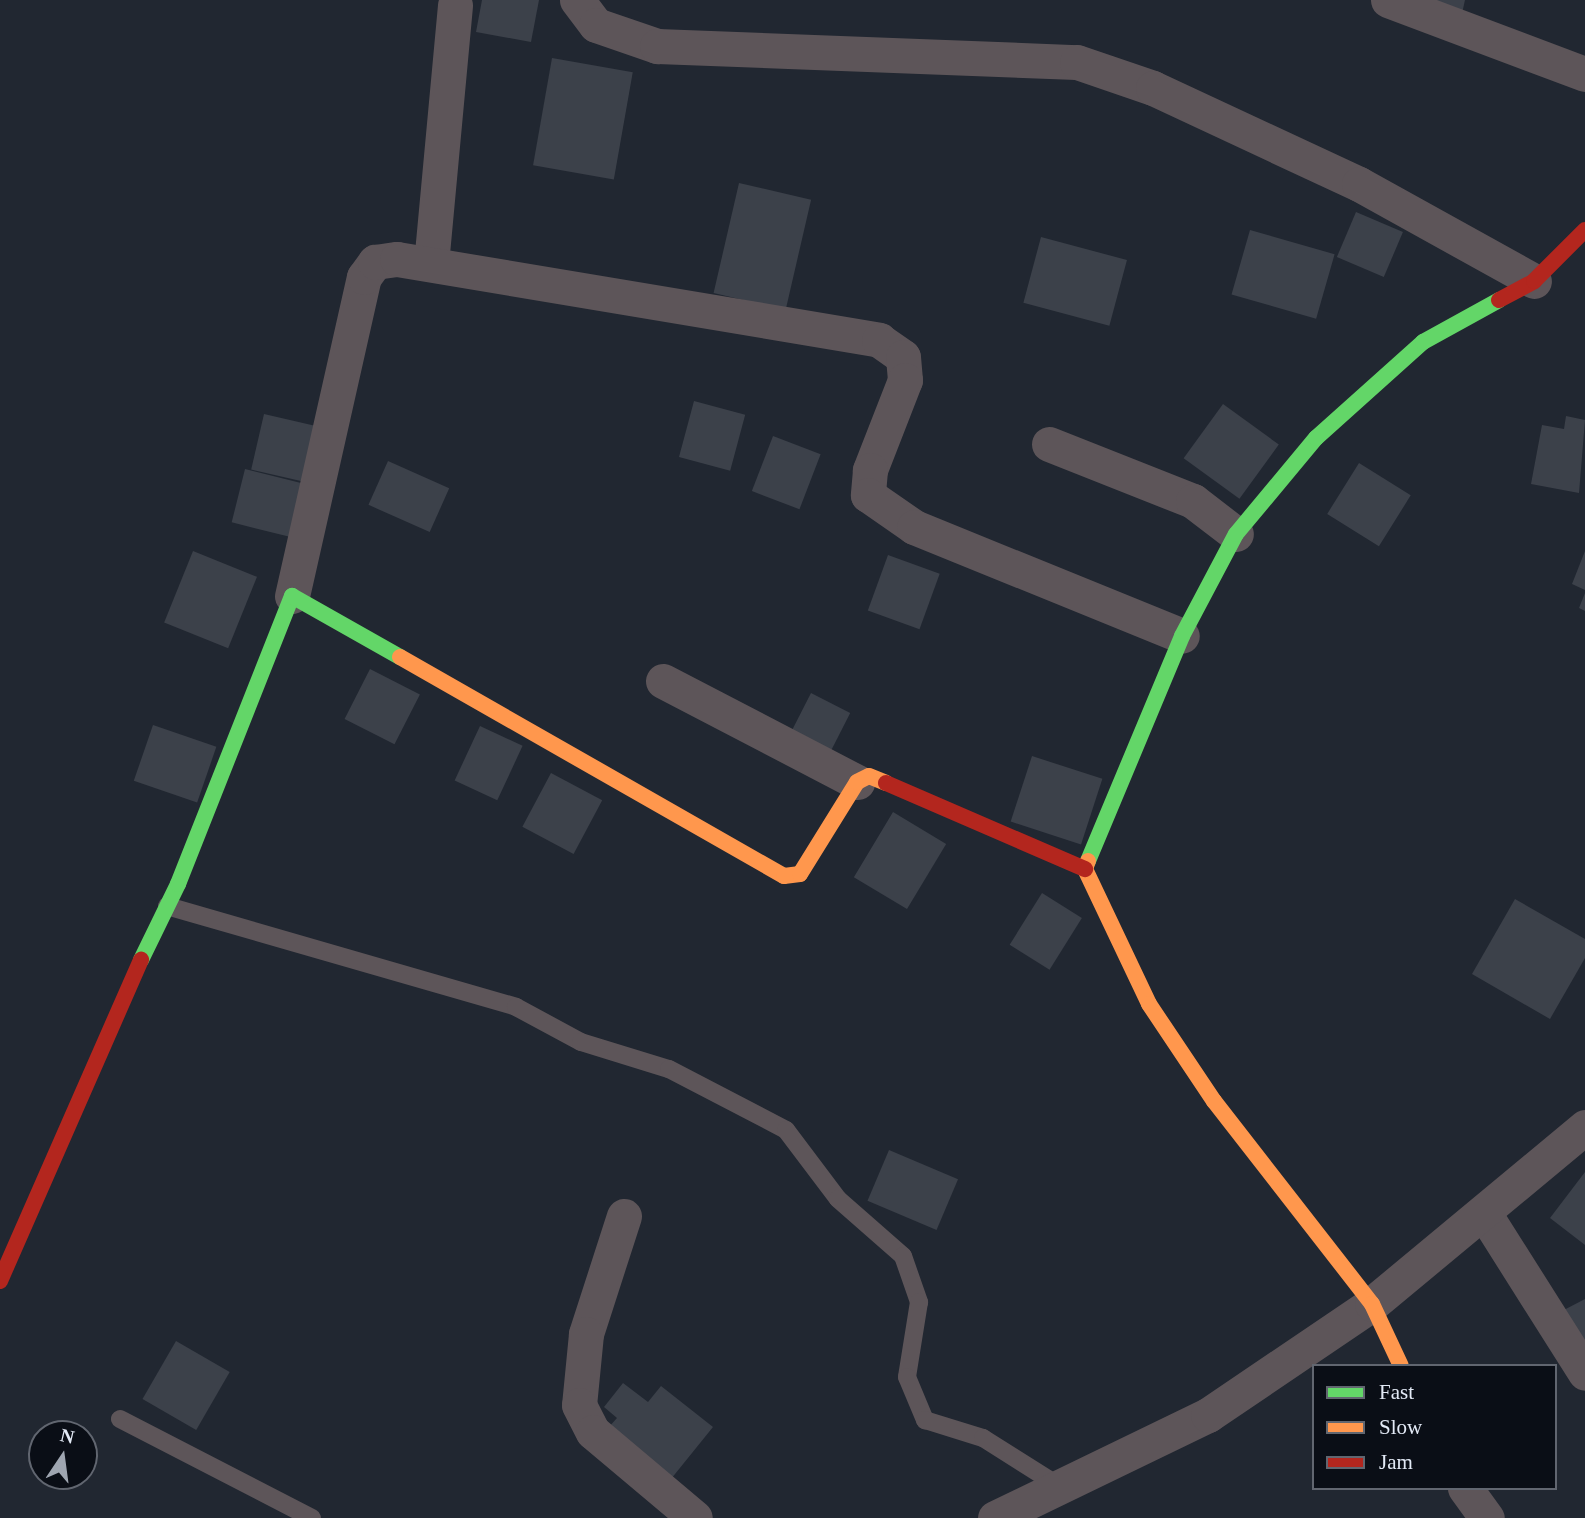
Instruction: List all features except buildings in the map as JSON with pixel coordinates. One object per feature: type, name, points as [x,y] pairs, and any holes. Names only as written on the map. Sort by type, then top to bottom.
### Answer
[{"type":"street","points":[[577,0],[596,25],[657,46],[1077,62],[1153,88],[1359,184],[1534,281]]},
{"type":"street","points":[[1388,0],[1585,74]]},
{"type":"street","points":[[431,264],[455,5]]},
{"type":"street","points":[[1085,869],[1182,636],[1236,534],[1316,439],[1423,342],[1534,281],[1585,230]]},
{"type":"street","points":[[0,1281],[98,1048],[167,905],[292,596],[364,277],[375,262],[431,264],[878,340],[903,357],[905,380],[870,470],[868,495],[914,527],[1182,636]]},
{"type":"street","points":[[1049,444],[1194,501],[1236,534]]},
{"type":"street","points":[[292,596],[784,876],[800,874],[857,782]]},
{"type":"street","points":[[663,681],[857,782],[879,776],[1085,869],[1149,1004],[1214,1101],[1372,1304],[1400,1364]]},
{"type":"street","points":[[995,1518],[1065,1490],[1208,1415],[1372,1304],[1585,1127]]},
{"type":"street","points":[[1484,1213],[1585,1373]]},
{"type":"street","points":[[624,1216],[586,1334],[579,1405],[593,1432],[695,1518]]},
{"type":"street","points":[[1466,1490],[1487,1518]]},
{"type":"lane","points":[[167,905],[516,1007],[581,1042],[669,1069],[786,1130],[838,1199],[903,1256],[919,1302],[907,1377],[925,1420],[983,1438],[1065,1490]]},
{"type":"lane","points":[[120,1419],[312,1518]]},
{"type":"traffic: fast","points":[[1088,861],[1182,636],[1236,534],[1316,438],[1423,342],[1499,300]]},
{"type":"traffic: fast","points":[[141,960],[178,884],[292,596],[400,657]]},
{"type":"traffic: slow","points":[[400,657],[784,876],[800,874],[857,782],[869,776],[886,783]]},
{"type":"traffic: slow","points":[[1088,861],[1085,869],[1149,1004],[1214,1101],[1372,1304],[1400,1364]]},
{"type":"traffic: jam","points":[[1499,300],[1534,281],[1585,230]]},
{"type":"traffic: jam","points":[[886,783],[1085,869]]},
{"type":"traffic: jam","points":[[0,1281],[141,960]]}]
